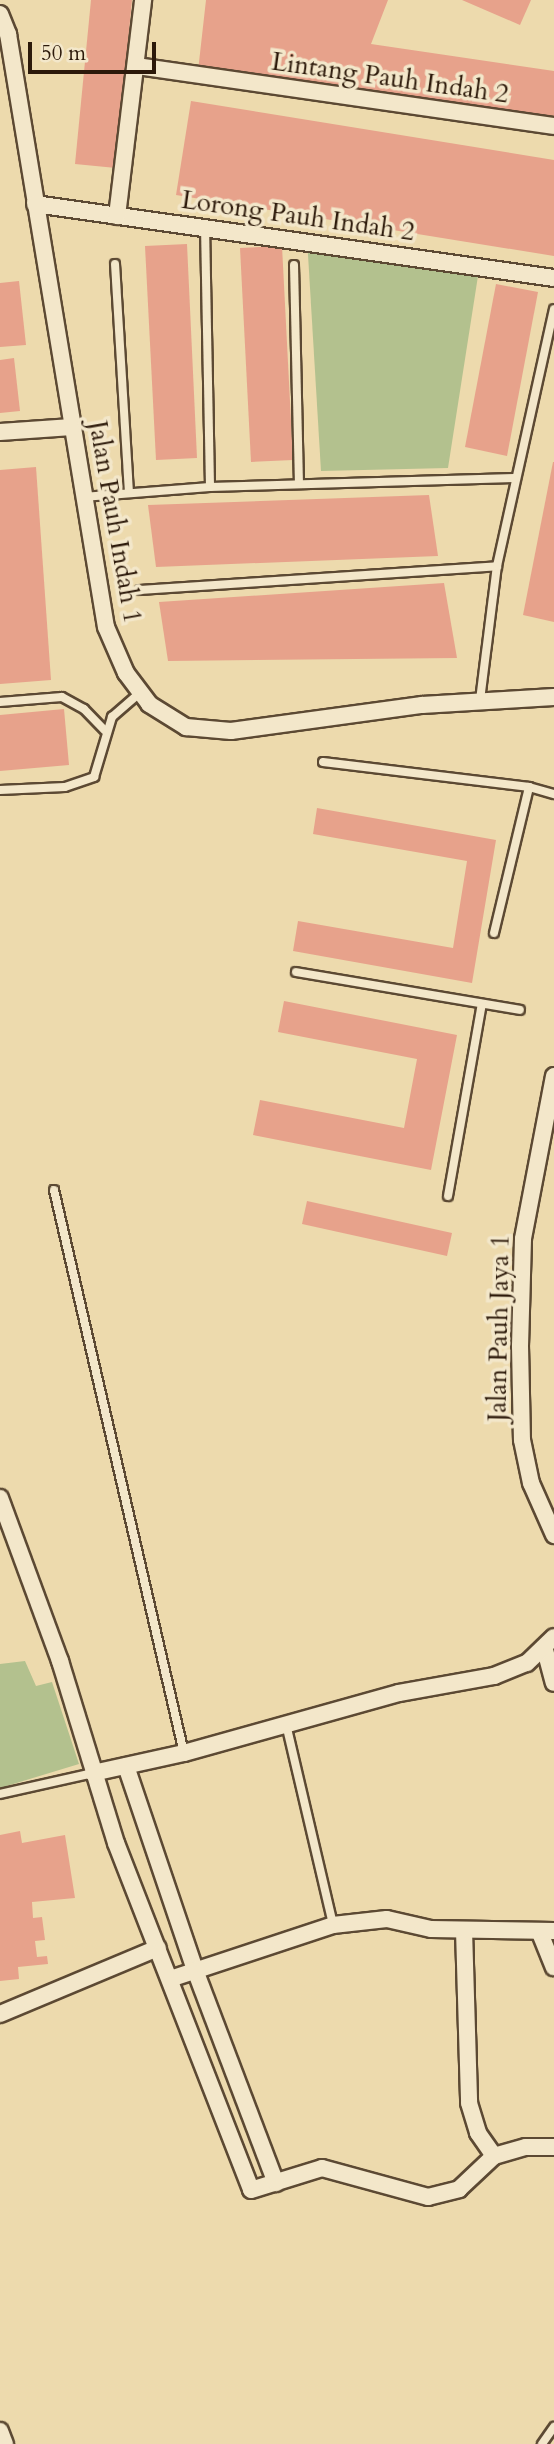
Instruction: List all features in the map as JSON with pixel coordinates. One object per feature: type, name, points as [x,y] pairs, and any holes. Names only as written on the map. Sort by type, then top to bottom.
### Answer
[{"type":"street","points":[[117,216],[144,0]]},
{"type":"street","name":"Jalan Pauh Indah 1","points":[[0,14],[8,34],[106,627],[126,673],[140,693],[149,704],[186,727],[231,731],[480,700],[554,697]]},
{"type":"street","name":"Lintang Pauh Indah 2","points":[[137,66],[554,127]]},
{"type":"street","name":"Lorong Pauh Indah 2","points":[[35,204],[205,226],[554,278]]},
{"type":"street","points":[[0,432],[72,427]]},
{"type":"street","name":"Jalan Pauh Jaya 1","points":[[554,1078],[523,1239],[520,1346],[522,1440],[531,1483],[554,1535]]},
{"type":"street","points":[[0,1498],[60,1661],[93,1773],[251,2190],[321,2168],[337,2168],[428,2197],[459,2189],[494,2157],[526,2147],[554,2147]]},
{"type":"street","points":[[93,1773],[184,1753],[399,1693],[494,1676],[527,1663],[550,1643]]},
{"type":"street","points":[[550,1643],[554,1683]]},
{"type":"street","points":[[126,1766],[195,1970],[276,2183]]},
{"type":"street","points":[[170,1979],[333,1925],[387,1919],[464,1930],[547,1932],[554,1967]]},
{"type":"street","points":[[464,1930],[469,2104],[478,2133],[494,2157]]},
{"type":"street","points":[[0,2014],[158,1948]]},
{"type":"street","points":[[0,2431],[5,2444]]},
{"type":"lane","points":[[205,226],[210,486]]},
{"type":"lane","points":[[116,264],[129,491]]},
{"type":"lane","points":[[294,265],[299,483]]},
{"type":"lane","points":[[480,700],[497,566],[514,478],[554,309]]},
{"type":"lane","points":[[83,497],[210,486],[514,478]]},
{"type":"lane","points":[[140,590],[497,566]]},
{"type":"lane","points":[[0,790],[85,782],[100,765],[104,731],[121,707],[140,693]]},
{"type":"lane","points":[[0,702],[62,696],[84,709],[104,731]]},
{"type":"lane","points":[[323,762],[529,787],[554,794]]},
{"type":"lane","points":[[494,933],[529,787]]},
{"type":"lane","points":[[296,972],[520,1010]]},
{"type":"lane","points":[[448,1196],[482,1004]]},
{"type":"lane","points":[[54,1190],[184,1753]]},
{"type":"lane","points":[[286,1724],[333,1925]]},
{"type":"lane","points":[[0,1794],[93,1773]]},
{"type":"lane","points":[[542,2444],[554,2427]]},
{"type":"green space","points":[[307,238],[480,263],[448,468],[321,471]]},
{"type":"green space","points":[[25,1661],[36,1686],[52,1682],[79,1764],[0,1788],[0,1664]]},
{"type":"building","points":[[91,0],[132,0],[116,168],[75,164]]},
{"type":"building","points":[[206,0],[388,0],[371,44],[554,71],[554,116],[198,71]]},
{"type":"building","points":[[462,0],[531,0],[520,25]]},
{"type":"building","points":[[191,101],[554,160],[554,256],[176,195]]},
{"type":"building","points":[[187,244],[197,458],[156,460],[145,246]]},
{"type":"building","points":[[282,246],[293,460],[251,462],[240,248]]},
{"type":"building","points":[[19,281],[26,345],[0,347],[0,283]]},
{"type":"building","points":[[496,284],[538,292],[507,456],[465,447]]},
{"type":"building","points":[[14,358],[20,411],[0,413],[0,360]]},
{"type":"building","points":[[554,462],[554,622],[523,615]]},
{"type":"building","points":[[36,467],[51,680],[0,684],[0,470]]},
{"type":"building","points":[[429,495],[438,556],[156,567],[148,505]]},
{"type":"building","points":[[444,583],[457,658],[168,661],[159,602]]},
{"type":"building","points":[[64,709],[69,765],[0,771],[0,715]]},
{"type":"building","points":[[317,808],[496,840],[472,983],[293,951],[298,921],[453,948],[467,861],[313,834]]},
{"type":"building","points":[[284,1001],[457,1035],[431,1170],[253,1135],[260,1100],[404,1128],[417,1059],[278,1032]]},
{"type":"building","points":[[307,1201],[452,1233],[447,1256],[302,1224]]},
{"type":"building","points":[[20,1831],[22,1843],[65,1835],[75,1898],[32,1902],[33,1918],[42,1917],[45,1940],[35,1941],[37,1957],[47,1956],[48,1964],[18,1967],[19,1979],[0,1981],[0,1835]]}]
